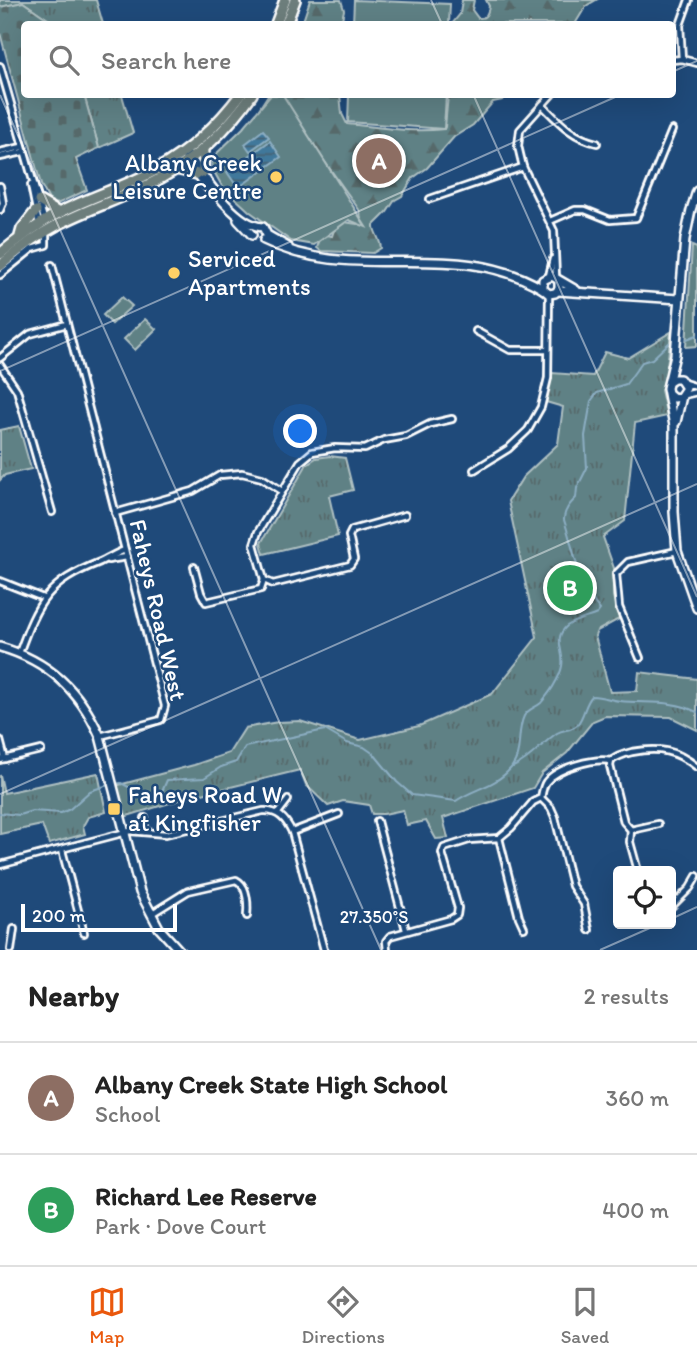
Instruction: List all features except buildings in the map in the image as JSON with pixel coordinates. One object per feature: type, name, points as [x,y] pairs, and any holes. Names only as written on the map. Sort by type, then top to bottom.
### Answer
[{"type":"highway","points":[[287,21],[295,0]]},
{"type":"highway","points":[[277,21],[283,1]]},
{"type":"highway","points":[[0,254],[20,237],[152,183],[176,169],[238,98]]},
{"type":"highway","points":[[0,266],[59,213],[204,148],[232,121],[249,98]]},
{"type":"highway","points":[[176,169],[200,174],[204,148]]},
{"type":"highway","points":[[20,237],[37,206],[59,213]]},
{"type":"street","points":[[682,59],[680,25],[689,0]]},
{"type":"street","points":[[676,60],[697,63]]},
{"type":"street","points":[[0,66],[48,240],[46,245],[32,249],[0,275]]},
{"type":"street","points":[[474,470],[508,449],[528,430],[541,407],[548,378],[548,309],[555,240],[550,221],[523,167],[518,146],[520,130],[548,98]]},
{"type":"street","points":[[542,105],[566,130],[597,143]]},
{"type":"street","points":[[550,221],[575,210],[585,210],[610,220],[636,218],[672,130]]},
{"type":"street","points":[[0,155],[22,149]]},
{"type":"street","points":[[186,156],[217,199],[257,241],[266,238],[310,258],[480,265],[522,276],[552,278],[577,291]]},
{"type":"street","points":[[430,199],[523,167]]},
{"type":"street","points":[[200,174],[237,214],[256,227],[265,228],[266,238]]},
{"type":"street","points":[[31,181],[43,228]]},
{"type":"street","points":[[0,186],[3,204],[0,210]]},
{"type":"street","points":[[697,191],[685,239],[675,355],[667,388],[674,426],[677,551],[697,608]]},
{"type":"street","points":[[252,235],[256,227]]},
{"type":"street","name":"Faheys Road West","points":[[52,265],[165,706],[160,720],[100,736]]},
{"type":"street","points":[[522,276],[551,292],[577,291],[679,299]]},
{"type":"street","points":[[551,292],[542,283],[552,278]]},
{"type":"street","points":[[0,358],[30,334],[66,324]]},
{"type":"street","points":[[476,331],[510,350],[547,349]]},
{"type":"street","points":[[674,426],[686,388],[675,355]]},
{"type":"street","points":[[0,365],[17,390],[52,512]]},
{"type":"street","points":[[669,382],[674,379],[697,389]]},
{"type":"street","points":[[668,394],[676,398],[697,389]]},
{"type":"street","points":[[194,567],[206,602],[261,589],[264,580],[254,544],[258,532],[300,462],[312,452],[335,447],[365,449],[384,440],[407,436],[430,424],[452,419]]},
{"type":"street","points":[[116,513],[194,491],[220,475],[242,473],[262,478],[282,491]]},
{"type":"street","points":[[264,580],[273,584],[350,565],[354,559],[349,536],[352,530],[405,515]]},
{"type":"street","points":[[640,658],[619,607],[616,574],[628,562],[677,551]]},
{"type":"street","points":[[19,653],[43,598],[59,582],[104,560],[126,554]]},
{"type":"street","points":[[0,581],[43,598]]},
{"type":"street","points":[[0,647],[19,653],[52,671],[72,689],[91,716],[100,736],[140,892],[150,915],[179,950]]},
{"type":"street","points":[[0,740],[2,760],[41,750]]},
{"type":"street","points":[[387,950],[387,938],[457,915],[442,853],[446,847],[469,840],[499,838],[533,802],[541,798],[547,780],[559,772],[603,760],[611,761],[631,753],[663,749],[684,757],[697,767]]},
{"type":"street","points":[[611,761],[624,821],[631,830],[630,842],[637,866]]},
{"type":"street","points":[[541,798],[551,808],[555,817],[572,886],[584,904],[589,930]]},
{"type":"street","points":[[278,813],[288,800]]},
{"type":"street","points":[[0,865],[124,833],[135,831],[166,834],[263,811],[278,813],[292,832],[324,950]]},
{"type":"street","points":[[292,832],[339,814]]},
{"type":"street","points":[[145,818],[145,832]]},
{"type":"street","points":[[377,821],[406,930]]},
{"type":"street","points":[[631,830],[658,824]]},
{"type":"street","points":[[499,838],[524,928]]},
{"type":"street","points":[[62,850],[84,933]]},
{"type":"street","points":[[676,902],[697,876]]},
{"type":"street","points":[[150,915],[188,891],[236,880],[244,887],[247,916]]},
{"type":"street","points":[[11,950],[14,929]]},
{"type":"green space","points":[[0,0],[96,0],[102,21],[51,21],[23,2],[0,7]]},
{"type":"green space","points":[[310,0],[341,0],[344,10],[342,21],[303,21]]},
{"type":"green space","points":[[354,0],[450,4],[449,21],[353,21]]},
{"type":"green space","points":[[462,0],[474,0],[472,10],[481,18],[488,11],[486,0],[596,0],[586,6],[577,21],[454,21],[460,14]]},
{"type":"green space","points":[[23,2],[51,21],[21,21],[21,98],[85,98],[99,148],[76,159],[87,190],[57,204],[49,200],[41,185],[0,33],[0,7]]},
{"type":"green space","points":[[85,98],[123,98],[133,133],[99,148]]},
{"type":"green space","points":[[266,98],[340,98],[342,114],[347,124],[396,129],[444,129],[448,98],[504,98],[493,102],[473,125],[454,137],[427,168],[413,178],[402,196],[395,200],[374,225],[381,248],[373,253],[321,251],[317,248],[320,239],[327,235],[332,236],[334,230],[344,222],[357,224],[361,221],[360,211],[320,155],[259,109]]},
{"type":"green space","name":"Albany Creek Leisure Centre","points":[[268,98],[285,98],[366,227],[349,220],[314,245],[291,241],[249,211],[222,186],[212,168],[213,157]]},
{"type":"green space","points":[[349,98],[446,98],[444,129],[348,122]]},
{"type":"green space","points":[[692,246],[697,248],[697,346],[686,347]]},
{"type":"green space","points":[[122,297],[132,306],[112,324],[103,315]]},
{"type":"green space","points":[[145,319],[156,329],[135,350],[124,339]]},
{"type":"green space","points":[[671,332],[666,375],[661,390],[667,416],[635,423],[625,521],[603,537],[615,571],[613,596],[619,619],[597,631],[595,636],[610,692],[637,691],[639,672],[697,679],[697,730],[671,717],[605,716],[593,721],[567,753],[542,773],[533,788],[443,818],[448,838],[436,839],[426,821],[407,825],[403,810],[372,814],[369,805],[343,801],[328,806],[306,785],[300,770],[186,798],[124,817],[115,786],[229,753],[245,728],[300,721],[360,740],[419,726],[492,694],[537,637],[508,501],[523,477],[558,444],[563,407],[546,402],[552,373],[593,376],[605,352],[628,358]]},
{"type":"green space","points":[[19,426],[31,469],[5,475],[0,480],[0,430]]},
{"type":"green space","points":[[316,458],[345,458],[353,490],[329,496],[338,536],[264,554],[261,543],[307,464]]},
{"type":"green space","points":[[98,773],[106,812],[88,817],[83,826],[85,834],[49,844],[42,825],[0,834],[0,775],[4,793]]},
{"type":"water","points":[[263,130],[269,137],[250,151],[245,144]]},
{"type":"water","points":[[270,141],[281,157],[238,188],[227,172]]},
{"type":"waterway","points":[[687,339],[697,335]]},
{"type":"waterway","points":[[114,784],[121,783],[144,795],[161,794],[167,780],[204,778],[221,767],[236,762],[245,747],[325,730],[374,754],[397,782],[412,795],[456,801],[505,774],[517,756],[524,716],[541,703],[560,673],[560,636],[570,624],[597,614],[600,610],[581,578],[564,520],[566,510],[576,498],[577,488],[587,468],[585,436],[591,401],[597,393],[626,384],[642,362],[652,359],[669,343]]},
{"type":"waterway","points":[[513,767],[557,733],[577,725],[592,696],[678,705],[697,712]]},
{"type":"waterway","points":[[0,813],[61,813],[70,809],[90,791],[108,785]]},
{"type":"place","name":"Albany Creek State High School","points":[[379,161]]},
{"type":"place","name":"Albany Creek Leisure Centre","points":[[276,177]]},
{"type":"place","name":"Serviced Apartments","points":[[174,273]]},
{"type":"place","name":"Richard Lee Reserve","points":[[570,588]]},
{"type":"place","name":"Faheys Road W at Kingfisher","points":[[114,809]]}]
